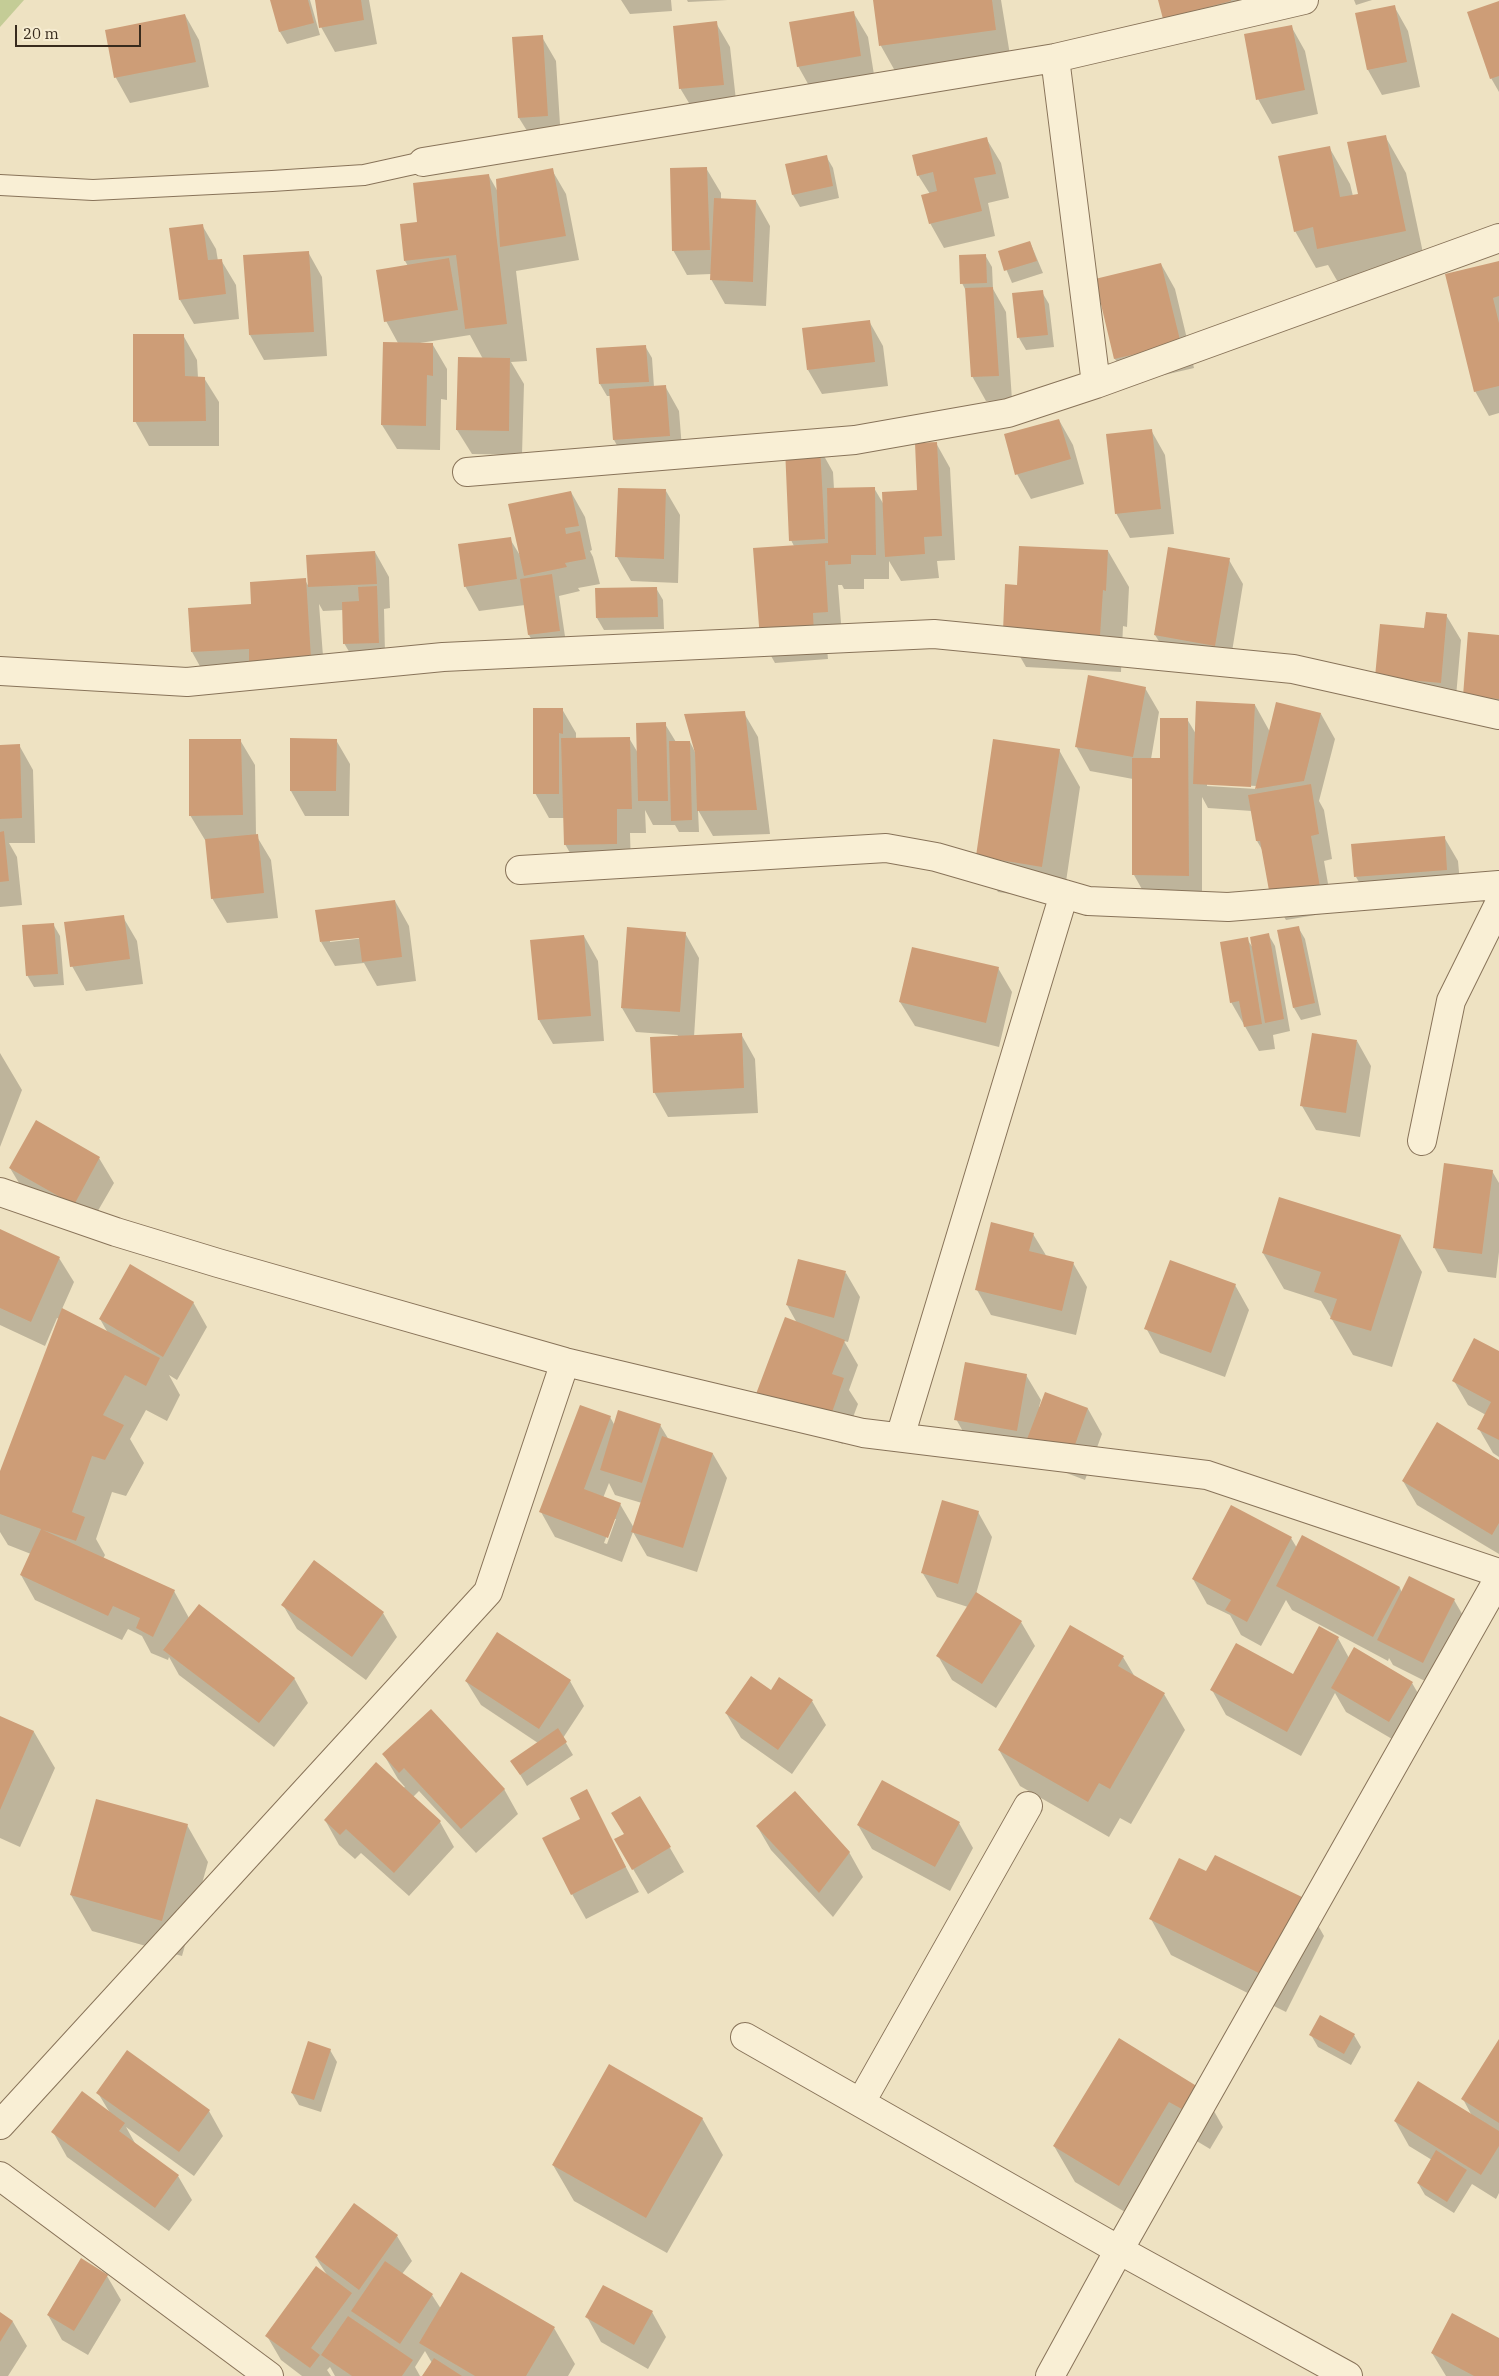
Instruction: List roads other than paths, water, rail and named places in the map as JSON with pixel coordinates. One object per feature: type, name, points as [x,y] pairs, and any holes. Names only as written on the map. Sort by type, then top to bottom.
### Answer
[{"type":"street","points":[[423,162],[1055,58],[1304,0]]},
{"type":"street","points":[[1055,58],[1096,384]]},
{"type":"street","points":[[467,472],[855,440],[1008,413],[1096,384],[1499,238]]},
{"type":"street","points":[[0,671],[187,682],[443,657],[934,634],[1293,669],[1499,715]]},
{"type":"street","points":[[520,870],[886,848],[936,857],[1088,901],[1228,907],[1499,885]]},
{"type":"street","points":[[900,1437],[1064,894]]},
{"type":"street","points":[[1422,1141],[1451,1001],[1499,904]]},
{"type":"street","points":[[0,1192],[116,1232],[208,1260],[565,1362],[863,1432],[1207,1475],[1499,1573]]},
{"type":"street","points":[[0,2125],[488,1592],[565,1362]]},
{"type":"street","points":[[1050,2376],[1118,2250],[1499,1578]]},
{"type":"street","points":[[860,2102],[1028,1806]]},
{"type":"street","points":[[745,2037],[1118,2250],[1348,2376]]},
{"type":"street","points":[[0,2176],[269,2376]]},
{"type":"lane","points":[[0,185],[93,190],[272,181],[364,175],[423,162]]}]
